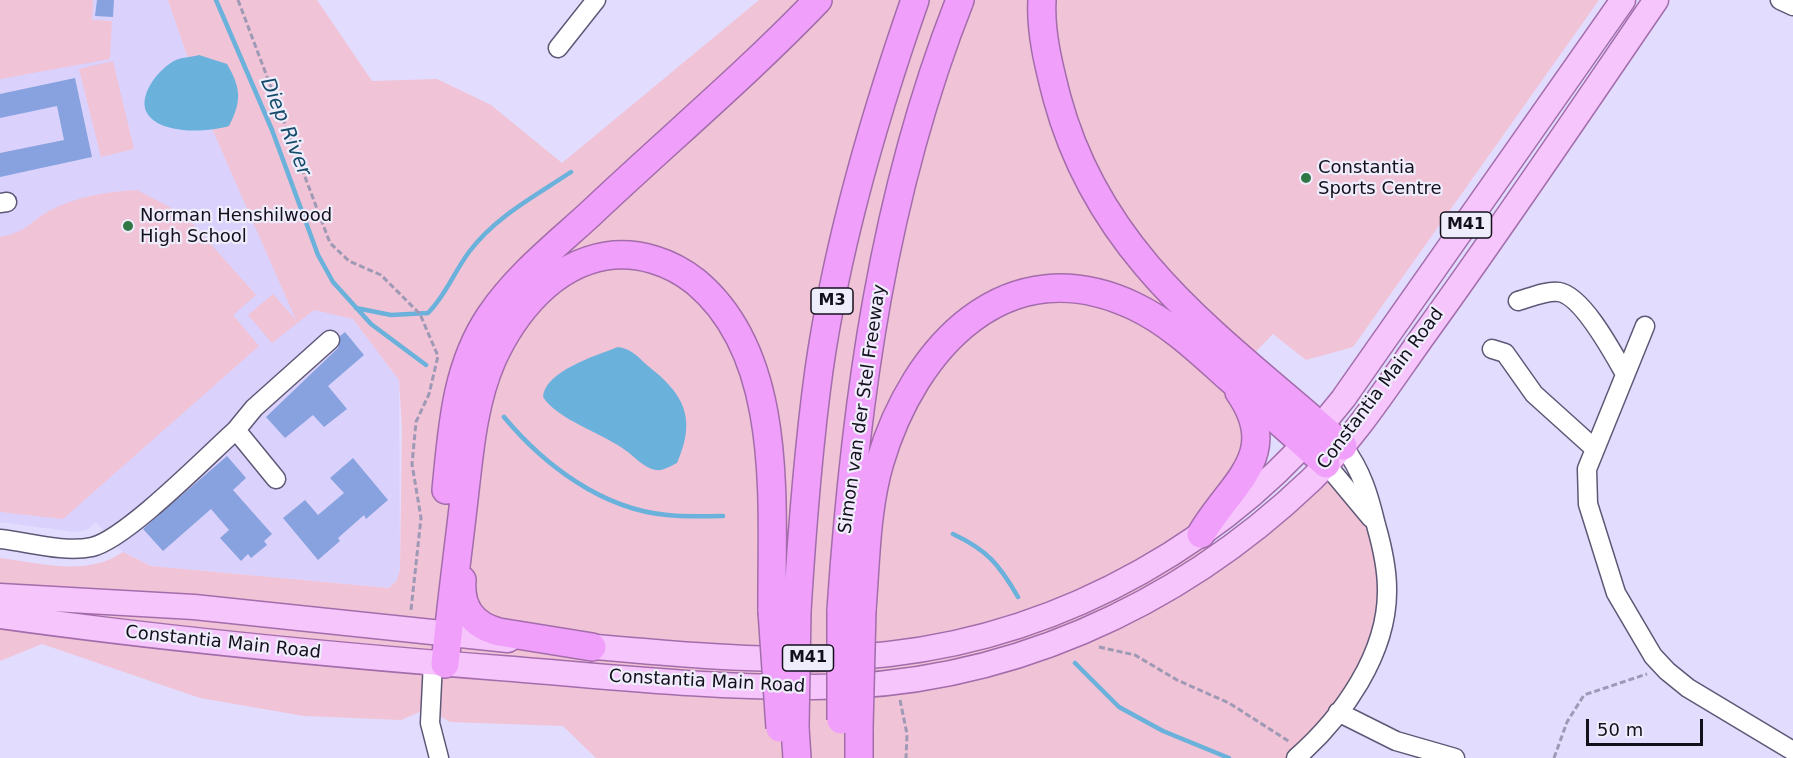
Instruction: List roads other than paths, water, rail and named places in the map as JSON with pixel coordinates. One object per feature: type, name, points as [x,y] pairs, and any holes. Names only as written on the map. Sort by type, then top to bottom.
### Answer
[{"type":"highway","points":[[439,634],[454,413],[460,383],[490,316],[516,284],[818,0]]},
{"type":"highway","name":"M3","points":[[784,611],[804,494],[820,369],[831,306],[858,183],[892,64],[915,0]]},
{"type":"highway","name":"Simon van der Stel Freeway","points":[[851,610],[848,499],[876,295],[902,184],[960,0]]},
{"type":"highway","points":[[1042,0],[1051,76],[1064,126],[1085,176],[1113,224],[1146,268],[1335,455]]},
{"type":"highway","points":[[435,663],[461,519],[469,455],[482,390],[492,360],[511,326],[532,298],[553,279],[582,261],[609,255],[642,256],[683,272],[712,296],[741,340],[750,362],[766,422],[784,611],[787,728],[784,758]]},
{"type":"highway","points":[[842,758],[850,727],[851,610],[880,462],[892,429],[912,388],[930,361],[958,329],[993,303],[1040,288],[1091,290],[1136,307],[1182,336],[1230,378],[1314,436]]},
{"type":"highway","points":[[1201,534],[1215,510],[1244,477],[1256,448],[1256,433],[1251,413],[1230,378]]},
{"type":"highway","points":[[461,519],[461,589],[465,606],[472,618],[484,627],[499,632],[592,647]]},
{"type":"highway","points":[[850,727],[859,758]]},
{"type":"highway","points":[[787,728],[797,758]]},
{"type":"main road","name":"Constantia Main Road","points":[[0,596],[56,601],[194,607],[439,634],[592,647],[729,656],[818,658],[889,654],[945,645],[1021,625],[1060,611],[1126,582],[1201,534],[1314,436],[1623,0]]},
{"type":"main road","name":"Constantia Main Road","points":[[0,616],[62,622],[75,628],[435,663],[686,682],[818,688],[894,682],[965,670],[1031,652],[1120,616],[1177,586],[1260,526],[1335,455],[1474,266],[1656,0]]},
{"type":"main road","points":[[0,609],[56,601]]},
{"type":"main road","points":[[0,628],[13,625],[51,629],[75,628]]},
{"type":"street","points":[[558,48],[596,0]]},
{"type":"street","points":[[1780,0],[1793,6]]},
{"type":"street","points":[[1518,301],[1555,292],[1566,296],[1596,325],[1625,374]]},
{"type":"street","points":[[1644,326],[1587,469],[1586,487],[1593,526],[1616,593],[1653,656],[1688,688],[1793,751]]},
{"type":"street","points":[[0,539],[73,548],[93,547],[128,528],[236,430],[254,408],[330,340]]},
{"type":"street","points":[[1492,349],[1505,353],[1534,394],[1595,449]]},
{"type":"street","points":[[236,430],[276,478]]},
{"type":"street","points":[[1301,754],[1338,712],[1371,662],[1384,622],[1387,577],[1376,525],[1335,455]]},
{"type":"street","points":[[435,663],[430,723],[439,758]]},
{"type":"street","points":[[1338,712],[1396,741],[1455,758]]},
{"type":"water","points":[[199,55],[227,64],[235,80],[238,102],[229,126],[210,130],[188,130],[176,129],[156,122],[145,109],[145,101],[156,76],[179,59]]},
{"type":"water","points":[[618,347],[634,354],[660,376],[671,387],[684,408],[686,433],[683,447],[677,463],[667,468],[659,470],[648,467],[625,450],[559,413],[543,397],[552,379],[562,372]]},
{"type":"waterway","name":"Diep River","points":[[216,0],[272,130],[318,255],[333,282],[371,324],[426,365]]},
{"type":"waterway","points":[[356,308],[391,315],[428,313],[440,299],[479,239],[516,208],[571,172]]},
{"type":"waterway","name":"Diep River","points":[[504,417],[537,452],[556,468],[597,494],[643,511],[674,516],[723,516]]},
{"type":"waterway","name":"Diep River","points":[[953,534],[975,546],[991,559],[1005,575],[1018,597]]},
{"type":"waterway","name":"Diep River","points":[[1075,663],[1119,707],[1163,731],[1229,758]]},
{"type":"place","name":"Constantia Sports Centre","points":[[1306,178]]},
{"type":"place","name":"Norman Henshilwood High School","points":[[128,226]]}]
